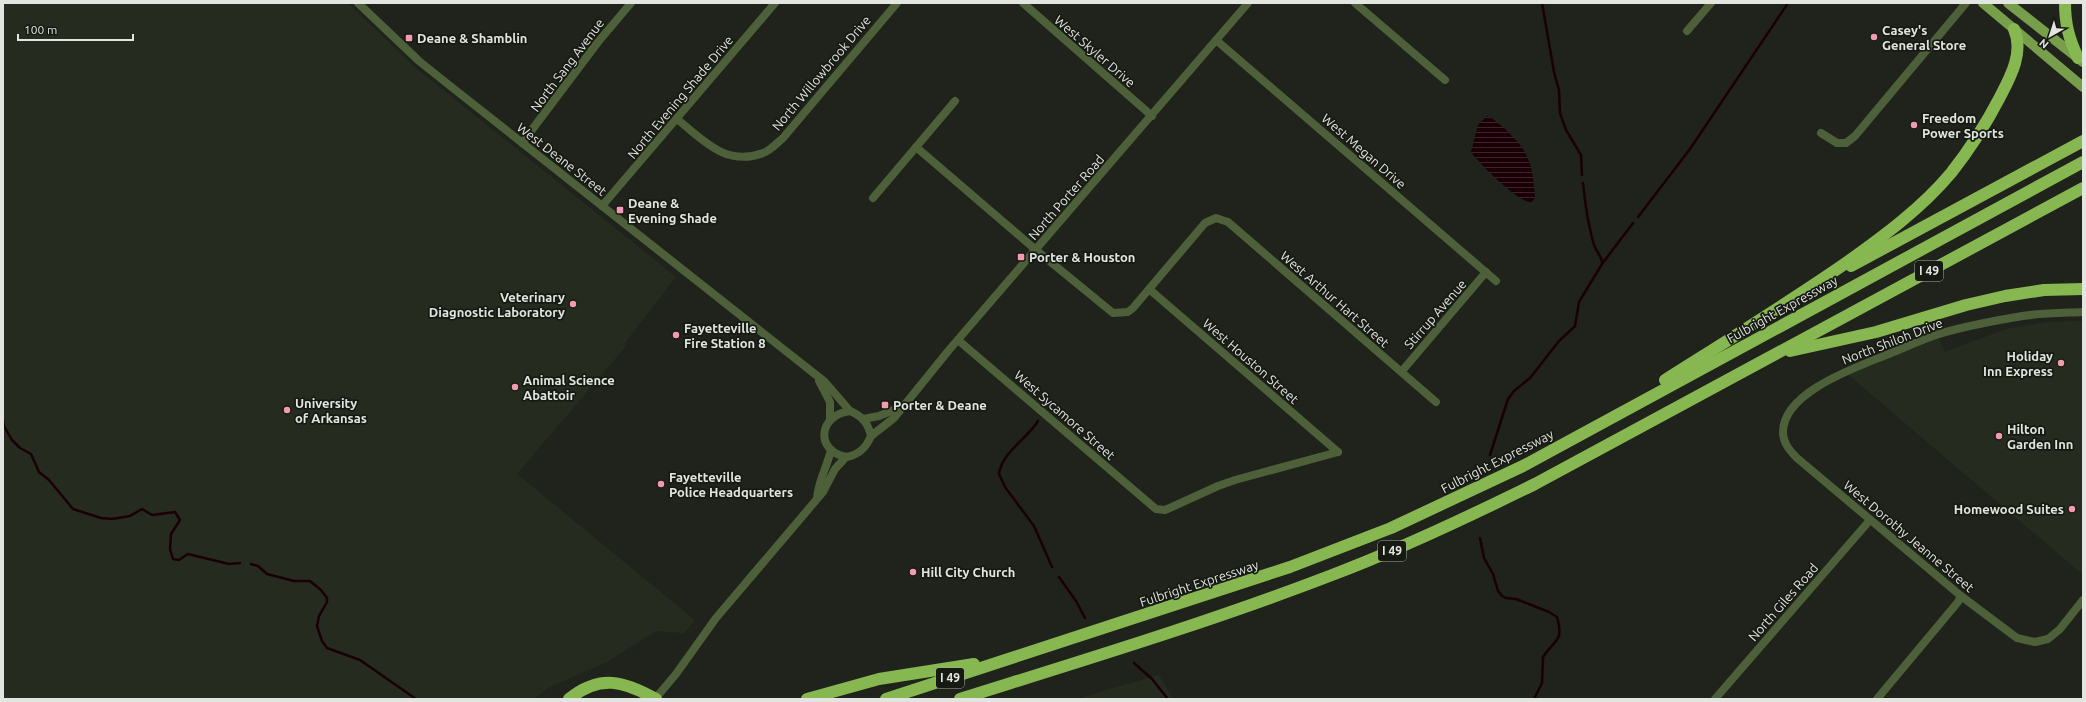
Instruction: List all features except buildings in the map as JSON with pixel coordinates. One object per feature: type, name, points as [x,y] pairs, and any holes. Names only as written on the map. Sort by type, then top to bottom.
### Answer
[{"type":"highway","points":[[2065,3],[2065,19],[2068,37],[2080,60]]},
{"type":"highway","points":[[1584,433],[1816,283],[1881,238],[1909,214],[1950,174],[1984,126],[2010,76],[2018,49],[2018,37],[2014,29]]},
{"type":"highway","points":[[1816,283],[1925,227],[2083,141]]},
{"type":"highway","name":"Fulbright Expressway","points":[[886,699],[1232,588],[1334,551],[1446,503],[1522,466],[1584,433],[2083,162]]},
{"type":"highway","name":"I 49","points":[[960,699],[1277,596],[1385,554],[1458,522],[1535,484],[2083,188]]},
{"type":"highway","points":[[1775,355],[1876,332],[1966,305],[2005,296],[2044,290],[2083,289]]},
{"type":"highway","points":[[807,699],[879,679],[1013,658]]},
{"type":"highway","points":[[569,699],[586,687],[611,682],[626,685],[655,699]]},
{"type":"main road","points":[[1983,3],[2083,87]]},
{"type":"main road","points":[[2008,3],[2080,60]]},
{"type":"street","name":"West Deane Street","points":[[358,3],[419,61],[813,372],[825,382],[850,411]]},
{"type":"street","name":"North Sang Avenue","points":[[522,143],[598,42],[631,3]]},
{"type":"street","name":"North Evening Shade Drive","points":[[602,206],[775,3]]},
{"type":"street","name":"North Willowbrook Drive","points":[[677,119],[716,151],[740,158],[764,153],[783,138],[897,3]]},
{"type":"street","name":"West Skyler Drive","points":[[1023,3],[1152,116]]},
{"type":"street","name":"North Porter Road","points":[[871,436],[894,418],[901,407],[958,340],[1248,3]]},
{"type":"street","points":[[1355,3],[1445,80]]},
{"type":"street","points":[[1687,31],[1712,3]]},
{"type":"street","points":[[1821,133],[1837,143],[1846,143],[1855,136],[1966,3]]},
{"type":"street","name":"West Megan Drive","points":[[1216,40],[1496,281]]},
{"type":"street","points":[[873,198],[955,100]]},
{"type":"street","points":[[916,147],[1106,309],[1113,313],[1121,314],[1133,308],[1149,289]]},
{"type":"street","name":"West Arthur Hart Street","points":[[1149,289],[1205,223],[1216,218],[1228,222],[1436,402]]},
{"type":"street","name":"Stirrup Avenue","points":[[1402,371],[1486,272]]},
{"type":"street","name":"West Houston Street","points":[[1149,289],[1338,452],[1235,480],[1165,510],[1156,509]]},
{"type":"street","name":"North Shiloh Drive","points":[[1782,432],[1787,417],[1796,404],[1826,381],[1843,372],[1937,335],[2022,316],[2058,312],[2083,312]]},
{"type":"street","name":"West Sycamore Street","points":[[958,340],[1156,509]]},
{"type":"street","name":"West Deane Street","points":[[813,372],[830,402],[830,419]]},
{"type":"street","name":"North Porter Road","points":[[863,419],[879,416],[901,407]]},
{"type":"street","points":[[655,699],[676,674],[716,618],[823,492],[836,469],[846,457],[860,453],[866,447],[871,436],[869,427],[863,419],[850,411],[836,415],[830,419],[824,432],[825,440],[831,450],[846,457]]},
{"type":"street","name":"West Dorothy Jeanne Street","points":[[1782,432],[1784,440],[1797,458],[1960,596],[2016,638],[2035,642],[2048,639],[2055,634],[2083,600]]},
{"type":"street","points":[[817,498],[817,488],[823,477],[831,450]]},
{"type":"street","name":"North Giles Road","points":[[1715,699],[1870,520]]},
{"type":"street","points":[[1876,699],[1958,602],[1960,596]]},
{"type":"shaded area","name":"University of Arkansas","points":[[3,3],[348,3],[416,68],[676,277],[624,344],[626,346],[517,474],[695,620],[684,633],[656,631],[607,662],[548,688],[534,699],[3,699]]},
{"type":"shaded area","points":[[1487,116],[1495,120],[1505,129],[1515,139],[1526,154],[1533,176],[1535,197],[1532,202],[1518,197],[1509,190],[1482,165],[1471,152],[1478,125]]},
{"type":"shaded area","points":[[2083,321],[2083,575],[1845,372],[1937,335],[1945,352],[2006,329],[2047,322]]},
{"type":"shaded area","points":[[1159,675],[1173,699],[1079,699],[1106,690]]},
{"type":"waterway","points":[[1542,3],[1554,72],[1559,90],[1560,113],[1566,130],[1581,155],[1582,175]]},
{"type":"waterway","points":[[1638,217],[1690,149],[1788,3]]},
{"type":"waterway","points":[[1490,455],[1508,399],[1514,391],[1530,378],[1559,341],[1575,326],[1579,302],[1602,264],[1602,261],[1595,248],[1590,230],[1583,183]]},
{"type":"waterway","points":[[1602,264],[1633,223]]},
{"type":"waterway","points":[[3,420],[4,426],[12,440],[20,448],[31,454],[39,472],[49,480],[73,509],[101,518],[112,519],[130,516],[142,509],[152,515],[175,512],[180,520],[171,534],[170,549],[173,559],[179,560],[188,554],[229,564],[240,563]]},
{"type":"waterway","points":[[1038,421],[1010,452],[1001,466],[999,474],[1005,487],[1034,526],[1052,567]]},
{"type":"waterway","points":[[1480,538],[1484,558],[1493,574],[1498,591],[1502,596],[1516,599],[1549,612],[1557,617],[1559,636],[1543,657],[1542,683],[1534,699]]},
{"type":"waterway","points":[[251,564],[258,566],[267,574],[294,581],[310,581],[321,590],[327,598],[327,602],[319,616],[317,626],[322,641],[327,648],[360,660],[416,699]]},
{"type":"waterway","points":[[1059,577],[1076,601],[1085,618]]},
{"type":"waterway","points":[[1134,663],[1152,679],[1168,699]]},
{"type":"place","name":"Casey's General Store","points":[[1874,37]]},
{"type":"place","name":"Deane & Shamblin","points":[[409,38]]},
{"type":"place","name":"Freedom Power Sports","points":[[1914,125]]},
{"type":"place","name":"Deane & Evening Shade","points":[[620,210]]},
{"type":"place","name":"Porter & Houston","points":[[1021,257]]},
{"type":"place","name":"Veterinary Diagnostic Laboratory","points":[[573,304]]},
{"type":"place","name":"Fayetteville Fire Station 8","points":[[676,335]]},
{"type":"place","name":"Holiday Inn Express","points":[[2061,363]]},
{"type":"place","name":"Animal Science Abattoir","points":[[515,387]]},
{"type":"place","name":"Porter & Deane","points":[[885,405]]},
{"type":"place","name":"University of Arkansas","points":[[287,410]]},
{"type":"place","name":"Hilton Garden Inn","points":[[1999,436]]},
{"type":"place","name":"Fayetteville Police Headquarters","points":[[661,484]]},
{"type":"place","name":"Homewood Suites","points":[[2072,509]]},
{"type":"place","name":"Hill City Church","points":[[913,572]]}]
